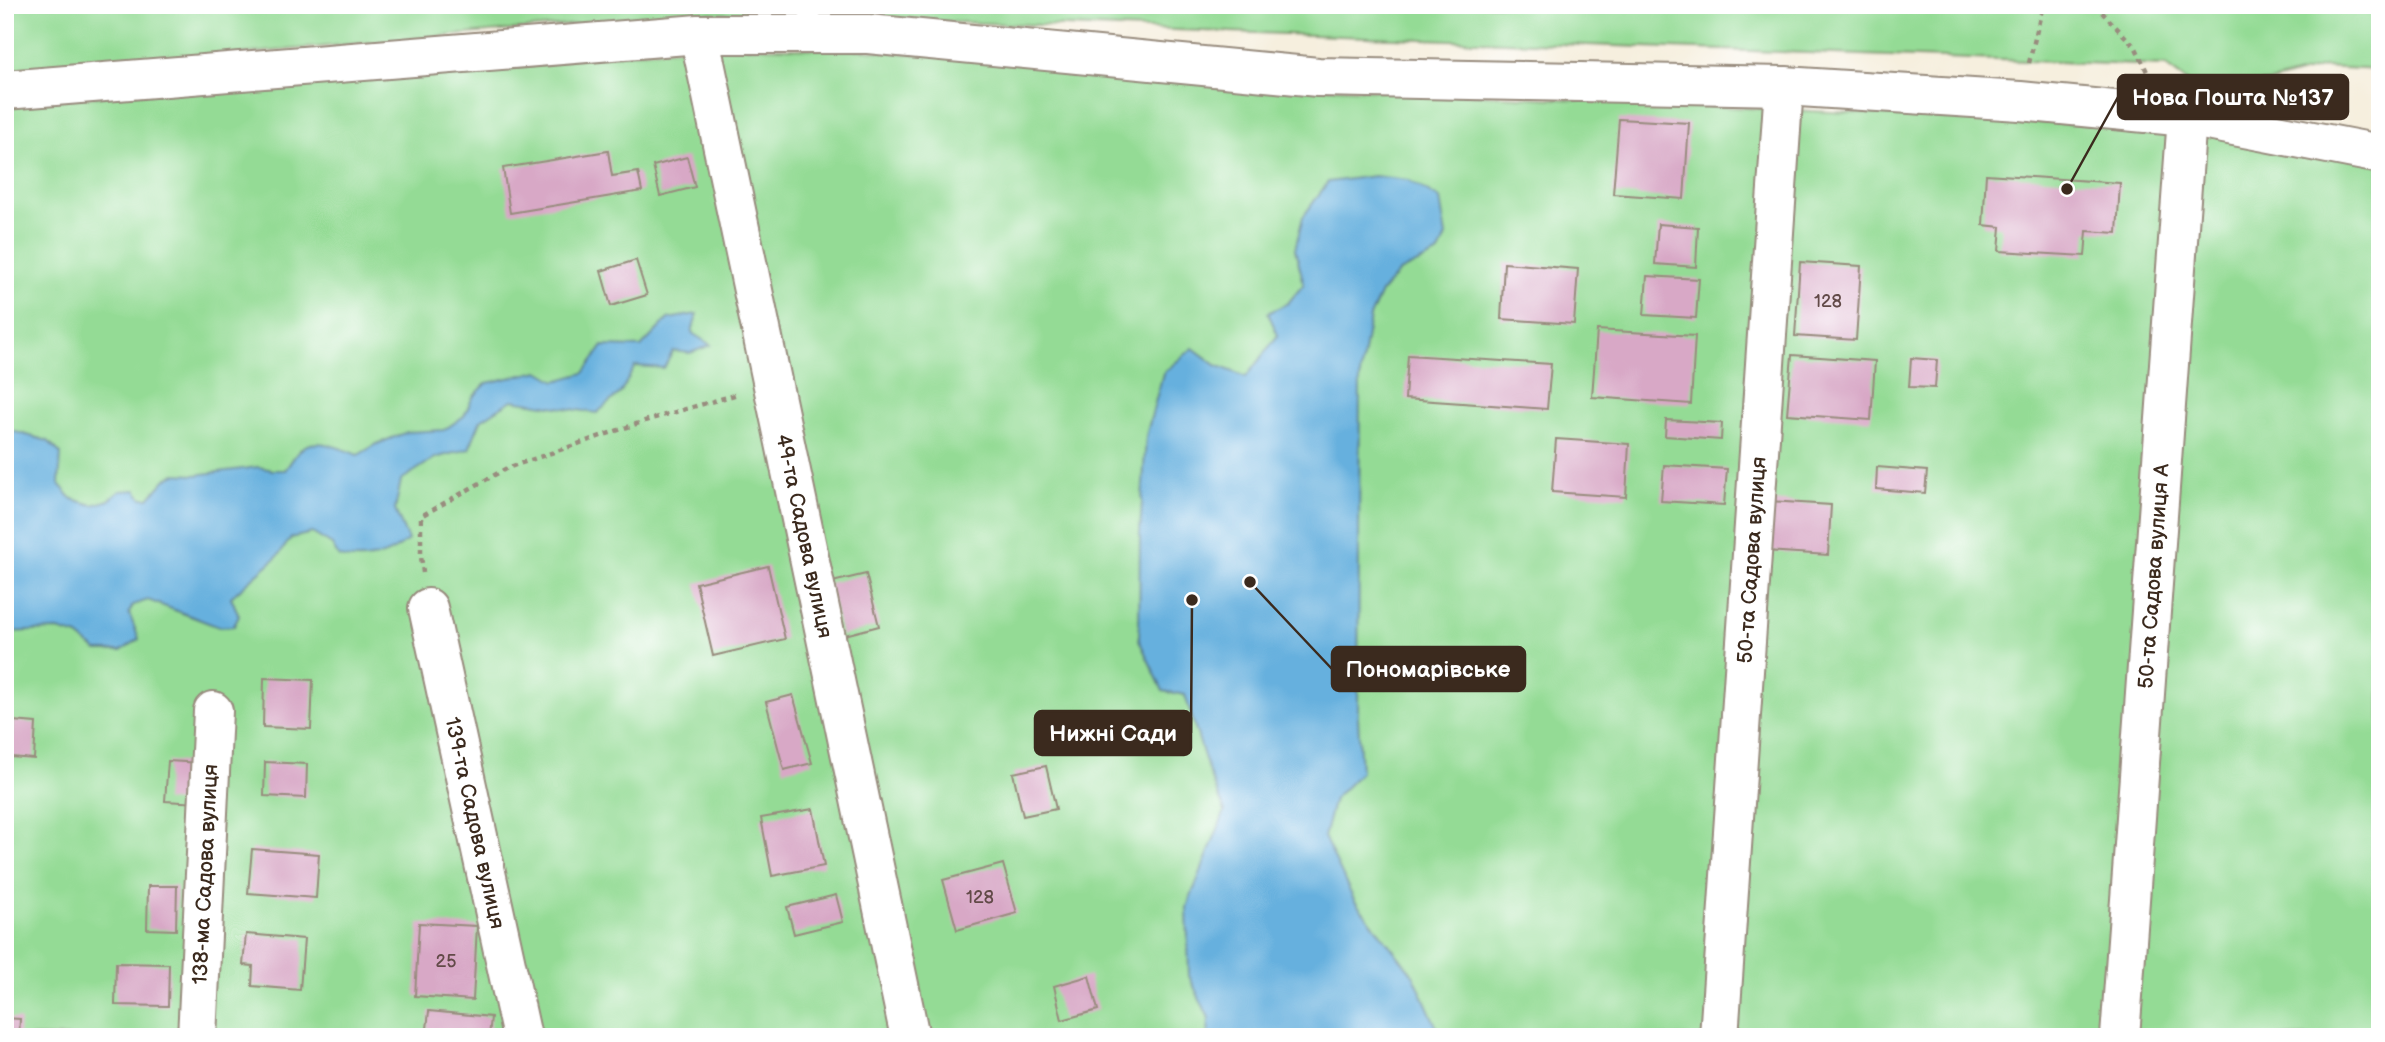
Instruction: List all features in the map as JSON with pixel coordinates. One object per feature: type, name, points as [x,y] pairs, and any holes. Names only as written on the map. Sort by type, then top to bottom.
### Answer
[{"type":"street","points":[[5,90],[699,34],[869,34],[1318,77],[1784,86],[2020,101],[2177,116],[2380,154]]},
{"type":"street","name":"49-та Садова вулиця","points":[[699,34],[910,1037]]},
{"type":"street","name":"50-та Садова вулиця","points":[[1719,1037],[1784,86]]},
{"type":"street","name":"50-та Садова вулиця А","points":[[2120,1037],[2177,116]]},
{"type":"street","name":"139-та Садова вулиця","points":[[428,608],[522,1037]]},
{"type":"street","name":"138-ма Садова вулиця","points":[[197,1037],[213,711]]},
{"type":"path","points":[[2029,61],[2043,5]]},
{"type":"path","points":[[2095,5],[2136,48],[2177,116]]},
{"type":"path","points":[[428,608],[421,556],[421,516],[507,468],[651,419],[773,384]]},
{"type":"green space","points":[[5,5],[2380,5],[2380,70],[2324,67],[2271,82],[2197,89],[2166,66],[704,13],[5,75]]},
{"type":"green space","points":[[712,46],[866,50],[1317,87],[2182,129],[2380,163],[2380,1037],[5,1037],[5,104]]},
{"type":"water","points":[[1374,176],[1408,180],[1440,199],[1446,236],[1439,253],[1399,272],[1381,292],[1370,317],[1360,375],[1358,717],[1361,772],[1334,799],[1324,837],[1354,900],[1414,976],[1441,1037],[1208,1037],[1209,1018],[1189,976],[1187,907],[1225,811],[1210,776],[1185,695],[1163,691],[1139,640],[1140,533],[1146,436],[1163,373],[1193,348],[1216,365],[1246,377],[1278,335],[1268,313],[1288,303],[1304,284],[1295,249],[1303,217],[1328,182]]},
{"type":"water","points":[[697,314],[692,333],[711,345],[690,353],[673,351],[664,368],[635,366],[621,392],[597,413],[512,400],[481,420],[469,449],[435,458],[401,480],[395,510],[408,540],[392,551],[367,559],[349,559],[339,557],[332,545],[312,533],[291,538],[278,556],[231,597],[239,616],[234,626],[219,627],[148,600],[133,605],[129,613],[139,639],[121,651],[97,651],[78,636],[58,630],[5,632],[5,433],[9,430],[48,441],[61,454],[59,484],[72,499],[93,505],[109,500],[120,491],[136,490],[142,498],[149,498],[166,479],[175,474],[195,475],[258,467],[285,470],[299,451],[312,444],[327,444],[358,455],[407,432],[444,430],[464,416],[473,397],[487,383],[539,371],[556,381],[584,373],[603,346],[641,347],[668,319]]},
{"type":"building","points":[[1619,119],[1689,123],[1684,199],[1613,194]]},
{"type":"building","points":[[608,151],[612,176],[638,172],[642,191],[510,213],[503,168]]},
{"type":"building","points":[[687,157],[695,187],[660,196],[653,166]]},
{"type":"building","points":[[1986,174],[2120,183],[2117,233],[2087,231],[2085,256],[1999,251],[2001,227],[1983,225]]},
{"type":"building","points":[[1658,224],[1698,227],[1696,267],[1655,264]]},
{"type":"building","points":[[636,260],[647,295],[611,306],[601,271]]},
{"type":"building","points":[[1800,262],[1861,266],[1856,340],[1795,336]]},
{"type":"building","points":[[1504,263],[1578,269],[1574,324],[1501,319]]},
{"type":"building","points":[[1647,276],[1699,279],[1696,318],[1644,315]]},
{"type":"building","points":[[1597,330],[1695,336],[1691,404],[1592,397]]},
{"type":"building","points":[[1408,355],[1551,364],[1547,409],[1405,399]]},
{"type":"building","points":[[1792,355],[1875,361],[1871,420],[1787,414]]},
{"type":"building","points":[[1911,358],[1937,360],[1935,388],[1909,387]]},
{"type":"building","points":[[1666,420],[1722,423],[1721,440],[1665,436]]},
{"type":"building","points":[[1556,439],[1629,444],[1626,497],[1552,492]]},
{"type":"building","points":[[1664,465],[1727,469],[1724,505],[1661,501]]},
{"type":"building","points":[[1877,467],[1927,471],[1925,493],[1876,489]]},
{"type":"building","points":[[1769,501],[1831,505],[1828,555],[1765,551]]},
{"type":"building","points":[[768,566],[785,639],[713,656],[696,583]]},
{"type":"building","points":[[866,574],[879,626],[841,636],[828,583]]},
{"type":"building","points":[[264,678],[313,680],[311,729],[263,727]]},
{"type":"building","points":[[793,695],[812,763],[784,770],[766,702]]},
{"type":"building","points":[[13,721],[36,723],[34,759],[11,757]]},
{"type":"building","points":[[168,761],[201,763],[199,803],[165,801]]},
{"type":"building","points":[[265,762],[307,764],[306,798],[264,796]]},
{"type":"building","points":[[1046,766],[1056,809],[1023,816],[1013,773]]},
{"type":"building","points":[[813,809],[824,866],[772,876],[761,818]]},
{"type":"building","points":[[252,849],[319,854],[316,898],[248,893]]},
{"type":"building","points":[[1003,864],[1017,913],[957,930],[943,880]]},
{"type":"building","points":[[148,886],[177,886],[176,930],[147,929]]},
{"type":"building","points":[[836,895],[843,922],[794,934],[787,907]]},
{"type":"building","points":[[419,923],[477,926],[473,1000],[415,996]]},
{"type":"building","points":[[246,934],[304,939],[300,990],[252,986],[253,966],[243,965]]},
{"type":"building","points":[[116,963],[169,964],[168,1006],[115,1005]]},
{"type":"building","points":[[1089,976],[1098,1010],[1062,1020],[1054,986]]},
{"type":"building","points":[[429,1011],[491,1017],[489,1037],[426,1037]]},
{"type":"building","points":[[5,1018],[20,1019],[19,1037],[5,1037]]},
{"type":"place","name":"Нова Пошта №137","points":[[2067,189]]},
{"type":"place","name":"Пономарівське","points":[[1250,582]]},
{"type":"place","name":"Нижні Сади","points":[[1192,600]]}]
